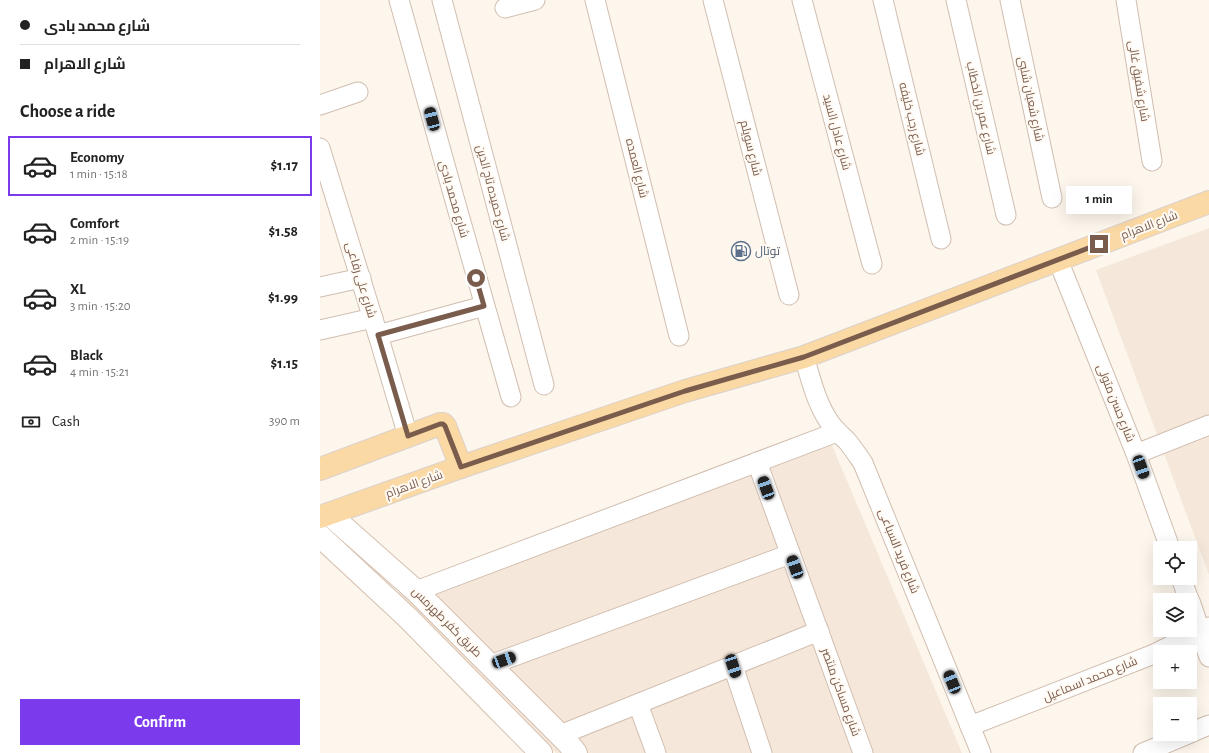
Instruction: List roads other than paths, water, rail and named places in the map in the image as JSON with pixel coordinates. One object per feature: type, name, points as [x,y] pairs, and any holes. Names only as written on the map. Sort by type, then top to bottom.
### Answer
[{"type":"main road","name":"شارع الاهرام","points":[[324,516],[461,467],[685,391],[804,357],[1209,202]]},
{"type":"main road","points":[[320,469],[440,424],[445,426],[461,467]]},
{"type":"street","name":"شارع محمد بادى","points":[[399,0],[484,306],[511,397]]},
{"type":"street","name":"شارع حميده تاج الدين","points":[[442,0],[544,385]]},
{"type":"street","points":[[505,8],[535,0]]},
{"type":"street","name":"شارع العمده","points":[[595,0],[679,336]]},
{"type":"street","name":"شارع سويلم","points":[[713,0],[789,295]]},
{"type":"street","name":"شارع عادل السيد","points":[[802,0],[872,264]]},
{"type":"street","name":"شارع رجب خليفه","points":[[884,0],[941,239]]},
{"type":"street","name":"شارع عمر بن الخطاب","points":[[956,0],[1006,215]]},
{"type":"street","name":"شارع شعبان شلبى","points":[[1010,0],[1052,198]]},
{"type":"street","name":"شارع شفيق غالى","points":[[1126,0],[1152,161]]},
{"type":"street","points":[[320,105],[358,92]]},
{"type":"street","name":"شارع على رفاعى","points":[[320,148],[326,185],[361,278],[408,436]]},
{"type":"street","name":"شارع حسن متولى","points":[[1058,260],[1136,454],[1167,541]]},
{"type":"street","points":[[320,287],[361,278]]},
{"type":"street","points":[[320,330],[376,326],[484,306]]},
{"type":"street","name":"شارع فريد السباعى","points":[[804,357],[817,400],[826,417],[837,432],[856,452],[863,464],[981,753]]},
{"type":"street","points":[[1136,454],[1209,425]]},
{"type":"street","points":[[416,591],[837,432]]},
{"type":"street","name":"شارع مساكن منتصر","points":[[757,462],[863,753]]},
{"type":"street","name":"طريق كفر طهرمس","points":[[324,516],[416,591],[560,735],[576,753]]},
{"type":"street","name":"طريق كفر طهرمس","points":[[320,536],[408,618],[541,753]]},
{"type":"street","points":[[490,665],[790,554]]},
{"type":"street","points":[[1197,614],[1205,629],[1209,657]]},
{"type":"street","name":"شارع محمد اسماعيل","points":[[970,726],[1154,654],[1205,629]]},
{"type":"street","points":[[560,735],[819,631]]},
{"type":"street","points":[[733,666],[762,753]]},
{"type":"street","points":[[638,704],[656,753]]},
{"type":"street","points":[[1197,730],[1209,725]]},
{"type":"street","points":[[1142,753],[1172,741]]},
{"type":"place","name":"توتال","points":[[741,251]]}]
